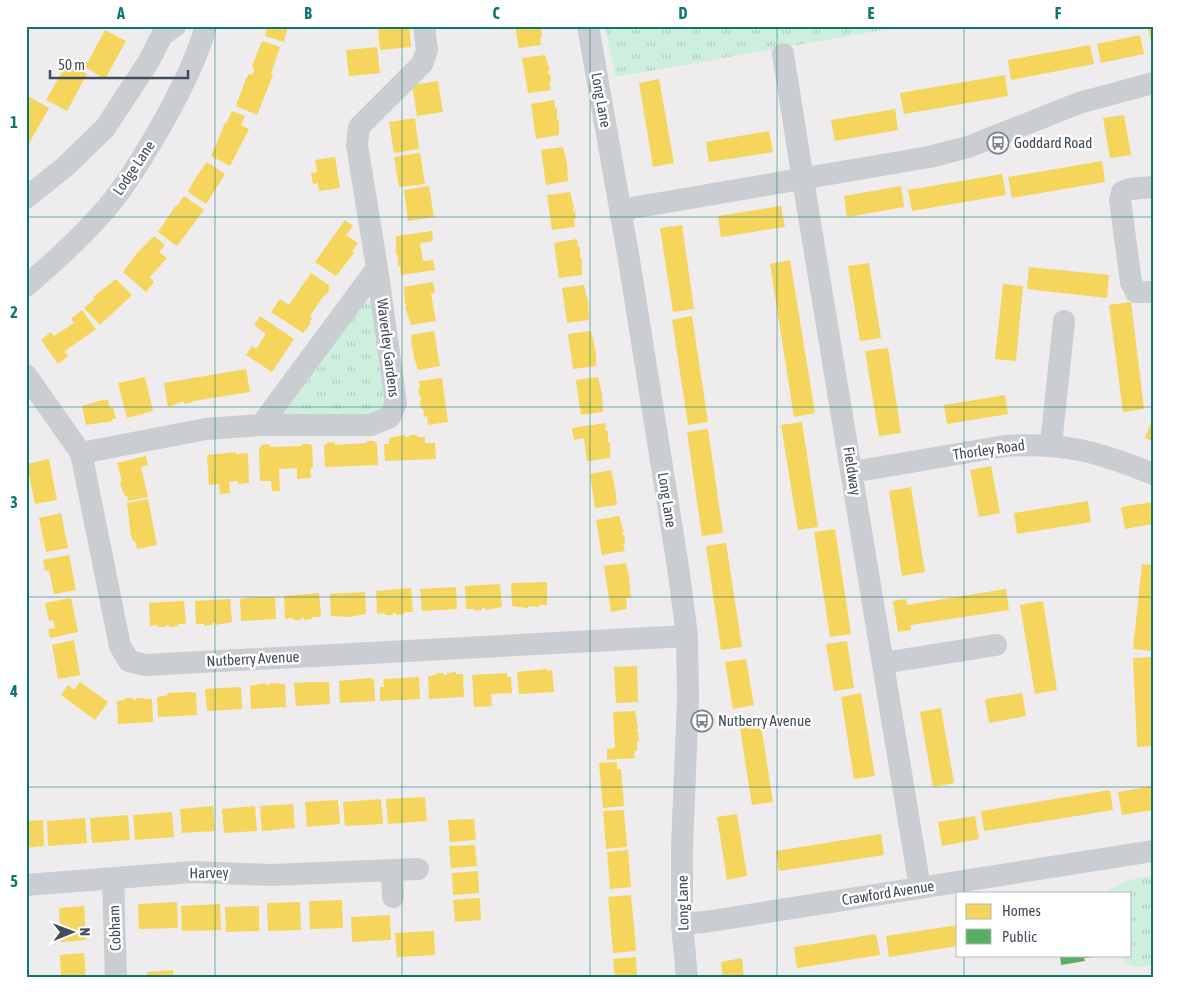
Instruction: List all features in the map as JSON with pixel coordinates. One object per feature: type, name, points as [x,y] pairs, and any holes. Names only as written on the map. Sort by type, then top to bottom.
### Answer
[{"type":"street","points":[[26,198],[66,166],[105,128],[149,61],[162,35],[175,26],[206,27]]},
{"type":"street","name":"Waverley Gardens","points":[[81,453],[206,429],[261,425],[371,425],[390,417],[396,403],[357,145],[359,127],[422,64],[427,50],[424,26]]},
{"type":"street","name":"Long Lane","points":[[588,26],[678,567],[687,636],[688,699],[682,848],[682,924],[687,978]]},
{"type":"street","name":"Lodge Lane","points":[[26,286],[50,266],[87,229],[116,196],[139,163],[183,88],[206,27]]},
{"type":"street","name":"Fieldway","points":[[784,54],[802,180],[920,888]]},
{"type":"street","points":[[620,210],[929,157],[968,147],[1079,103],[1153,83]]},
{"type":"street","points":[[1153,187],[1130,189],[1122,192],[1120,200],[1131,282],[1136,292],[1153,292]]},
{"type":"street","name":"Waverley Gardens","points":[[261,425],[377,268]]},
{"type":"street","points":[[1051,445],[1064,321]]},
{"type":"street","name":"Nutberry Avenue","points":[[26,375],[81,453],[120,646],[129,661],[145,665],[687,636]]},
{"type":"street","name":"Thorley Road","points":[[852,472],[1005,446],[1051,445],[1080,449],[1107,456],[1153,474]]},
{"type":"street","points":[[883,663],[996,645]]},
{"type":"street","name":"Crawford Avenue","points":[[682,924],[705,922],[1153,851]]},
{"type":"street","name":"Harvey","points":[[26,885],[193,872],[271,875],[418,869]]},
{"type":"street","points":[[392,870],[393,897]]},
{"type":"street","name":"Cobham","points":[[113,879],[116,978]]},
{"type":"green space","points":[[605,26],[906,26],[615,77]]},
{"type":"green space","points":[[364,300],[378,304],[393,396],[381,416],[280,419]]},
{"type":"green space","points":[[1153,875],[1153,965],[1136,967],[1125,963],[1123,956],[1132,956],[1132,892],[1110,892],[1109,890],[1129,880]]},
{"type":"building: Homes","points":[[265,26],[288,26],[284,42],[265,36],[267,30],[264,29]]},
{"type":"building: Homes","points":[[378,26],[409,26],[411,47],[380,50]]},
{"type":"building: Homes","points":[[515,26],[539,26],[542,37],[540,37],[541,45],[519,48]]},
{"type":"building: Homes","points":[[1153,27],[1153,48],[1152,48],[1148,28]]},
{"type":"building: Homes","points":[[105,30],[126,41],[105,79],[85,67]]},
{"type":"building: Homes","points":[[1140,35],[1144,54],[1101,63],[1097,44]]},
{"type":"building: Homes","points":[[262,41],[280,47],[271,74],[273,75],[257,115],[236,106],[246,79],[249,74],[252,75],[254,70],[252,66]]},
{"type":"building: Homes","points":[[1090,45],[1094,64],[1011,80],[1008,60]]},
{"type":"building: Homes","points":[[377,47],[380,73],[349,76],[346,50]]},
{"type":"building: Homes","points":[[545,55],[550,71],[548,71],[548,74],[550,74],[551,90],[528,93],[522,58]]},
{"type":"building: Homes","points":[[67,63],[87,74],[67,111],[46,100]]},
{"type":"building: Homes","points":[[1005,75],[1008,96],[904,114],[900,93]]},
{"type":"building: Homes","points":[[659,79],[674,163],[653,167],[639,83]]},
{"type":"building: Homes","points":[[438,81],[443,112],[417,116],[412,85]]},
{"type":"building: Homes","points":[[28,96],[49,108],[28,145],[26,144],[26,100]]},
{"type":"building: Homes","points":[[554,100],[555,108],[557,108],[557,120],[559,119],[559,135],[536,139],[531,104]]},
{"type":"building: Homes","points":[[895,109],[898,130],[835,141],[831,120]]},
{"type":"building: Homes","points":[[232,111],[245,116],[241,125],[249,129],[230,166],[211,156]]},
{"type":"building: Homes","points":[[1124,115],[1131,155],[1110,158],[1103,118]]},
{"type":"building: Homes","points":[[415,118],[419,149],[394,153],[389,122]]},
{"type":"building: Homes","points":[[769,131],[773,152],[709,162],[706,142]]},
{"type":"building: Homes","points":[[563,147],[567,163],[568,181],[546,185],[541,150]]},
{"type":"building: Homes","points":[[420,153],[425,184],[399,187],[394,157]]},
{"type":"building: Homes","points":[[335,157],[340,188],[319,191],[318,183],[313,184],[311,173],[317,172],[315,160]]},
{"type":"building: Homes","points":[[1102,161],[1105,182],[1012,198],[1008,177]]},
{"type":"building: Homes","points":[[207,162],[225,174],[206,204],[188,192]]},
{"type":"building: Homes","points":[[1002,174],[1006,195],[912,211],[908,190]]},
{"type":"building: Homes","points":[[429,186],[434,217],[408,221],[404,190]]},
{"type":"building: Homes","points":[[901,186],[904,207],[847,217],[844,196]]},
{"type":"building: Homes","points":[[570,192],[573,211],[575,211],[575,227],[552,230],[547,195]]},
{"type":"building: Homes","points":[[184,196],[204,210],[177,246],[158,232]]},
{"type":"building: Homes","points":[[781,206],[785,227],[721,237],[718,216]]},
{"type":"building: Homes","points":[[345,220],[353,226],[346,235],[358,243],[352,252],[354,253],[336,276],[315,262]]},
{"type":"building: Homes","points":[[682,225],[694,309],[673,312],[660,228]]},
{"type":"building: Homes","points":[[432,231],[433,241],[420,243],[423,261],[433,260],[435,270],[401,275],[400,266],[398,266],[398,255],[396,255],[396,236]]},
{"type":"building: Homes","points":[[154,236],[165,245],[159,252],[167,258],[150,277],[154,282],[146,292],[123,272],[137,253]]},
{"type":"building: Homes","points":[[577,239],[578,247],[580,247],[580,259],[582,258],[582,275],[559,278],[554,243]]},
{"type":"building: Homes","points":[[790,260],[815,413],[794,417],[770,264]]},
{"type":"building: Homes","points":[[869,263],[881,338],[860,341],[848,266]]},
{"type":"building: Homes","points":[[1029,267],[1109,275],[1107,298],[1027,289]]},
{"type":"building: Homes","points":[[311,273],[330,286],[328,288],[330,289],[310,316],[312,318],[309,322],[311,323],[303,333],[271,312],[280,299],[289,305]]},
{"type":"building: Homes","points":[[116,279],[132,295],[100,325],[84,308],[95,299],[93,297]]},
{"type":"building: Homes","points":[[433,282],[435,293],[431,294],[436,321],[411,325],[405,307],[407,305],[405,304],[404,287]]},
{"type":"building: Homes","points":[[1003,284],[1023,286],[1016,361],[995,359]]},
{"type":"building: Homes","points":[[584,285],[588,302],[589,320],[567,323],[562,288]]},
{"type":"building: Homes","points":[[1131,302],[1144,409],[1123,412],[1109,305]]},
{"type":"building: Homes","points":[[82,310],[96,329],[65,351],[68,356],[58,364],[41,340],[51,332],[54,336],[74,323],[71,319]]},
{"type":"building: Homes","points":[[260,316],[294,339],[272,372],[246,355],[252,346],[256,349],[266,334],[254,325]]},
{"type":"building: Homes","points":[[692,316],[708,422],[688,425],[672,320]]},
{"type":"building: Homes","points":[[434,331],[440,366],[418,370],[413,354],[411,335]]},
{"type":"building: Homes","points":[[591,331],[594,349],[596,350],[596,366],[573,369],[568,334]]},
{"type":"building: Homes","points":[[888,348],[901,433],[879,436],[865,351]]},
{"type":"building: Homes","points":[[246,369],[250,392],[184,404],[184,401],[168,407],[164,383]]},
{"type":"building: Homes","points":[[145,377],[153,411],[127,418],[118,383]]},
{"type":"building: Homes","points":[[598,377],[602,394],[603,412],[581,415],[576,380]]},
{"type":"building: Homes","points":[[442,378],[448,422],[428,425],[427,416],[424,417],[423,409],[421,409],[420,401],[422,399],[418,389],[420,389],[419,381]]},
{"type":"building: Homes","points":[[1005,395],[1008,414],[947,424],[944,405]]},
{"type":"building: Homes","points":[[108,400],[110,408],[113,407],[116,419],[86,425],[82,406]]},
{"type":"building: Homes","points":[[1153,417],[1153,441],[1145,438]]},
{"type":"building: Homes","points":[[802,422],[818,527],[798,530],[781,425]]},
{"type":"building: Homes","points":[[605,423],[606,431],[608,431],[608,442],[610,442],[610,458],[587,461],[584,438],[574,440],[572,428]]},
{"type":"building: Homes","points":[[708,429],[723,533],[702,536],[687,432]]},
{"type":"building: Homes","points":[[405,435],[405,437],[417,435],[417,437],[425,437],[425,443],[435,443],[436,459],[385,461],[384,444],[389,444],[389,438]]},
{"type":"building: Homes","points":[[367,441],[375,441],[377,443],[378,465],[325,467],[324,445],[327,443],[334,442],[335,445],[367,443]]},
{"type":"building: Homes","points":[[269,444],[270,447],[312,445],[313,468],[310,469],[311,478],[297,479],[297,468],[279,469],[280,491],[272,491],[271,481],[260,481],[259,448],[261,448],[261,445]]},
{"type":"building: Homes","points":[[236,452],[236,454],[248,453],[249,483],[238,484],[238,481],[229,482],[230,493],[220,494],[219,484],[209,485],[207,455]]},
{"type":"building: Homes","points":[[146,456],[148,465],[141,467],[148,497],[128,501],[127,496],[125,496],[122,490],[120,481],[122,481],[117,463]]},
{"type":"building: Homes","points":[[49,459],[57,500],[35,504],[27,464]]},
{"type":"building: Homes","points":[[991,466],[1000,513],[979,517],[970,470]]},
{"type":"building: Homes","points":[[611,470],[617,505],[595,508],[590,474]]},
{"type":"building: Homes","points":[[911,487],[925,572],[902,576],[889,491]]},
{"type":"building: Homes","points":[[148,499],[157,545],[137,549],[136,542],[134,542],[131,536],[127,503]]},
{"type":"building: Homes","points":[[1088,501],[1091,522],[1017,534],[1014,513]]},
{"type":"building: Homes","points":[[1153,502],[1153,524],[1125,529],[1121,507]]},
{"type":"building: Homes","points":[[61,513],[68,548],[46,552],[39,518]]},
{"type":"building: Homes","points":[[619,516],[624,532],[622,532],[622,535],[624,535],[625,543],[623,544],[625,551],[602,555],[596,520]]},
{"type":"building: Homes","points":[[835,529],[851,634],[830,637],[814,532]]},
{"type":"building: Homes","points":[[726,543],[742,647],[721,650],[706,546]]},
{"type":"building: Homes","points":[[69,555],[76,590],[54,594],[49,570],[45,571],[43,560]]},
{"type":"building: Homes","points":[[626,563],[631,598],[626,598],[627,609],[611,612],[604,566]]},
{"type":"building: Homes","points":[[1142,564],[1153,565],[1153,651],[1133,649]]},
{"type":"building: Homes","points":[[547,582],[547,605],[539,605],[539,607],[528,606],[528,608],[512,606],[511,583]]},
{"type":"building: Homes","points":[[500,584],[502,607],[485,610],[485,608],[482,608],[482,610],[474,611],[474,609],[466,609],[465,586]]},
{"type":"building: Homes","points":[[456,587],[457,609],[422,611],[420,589]]},
{"type":"building: Homes","points":[[411,588],[413,612],[404,612],[404,614],[396,615],[396,613],[393,613],[393,615],[377,614],[376,591]]},
{"type":"building: Homes","points":[[1006,589],[1009,610],[911,625],[911,630],[898,632],[893,601],[906,599],[907,605]]},
{"type":"building: Homes","points":[[365,592],[366,614],[349,617],[331,616],[330,594]]},
{"type":"building: Homes","points":[[319,593],[321,617],[312,617],[312,619],[304,620],[304,618],[301,618],[301,620],[285,619],[284,596]]},
{"type":"building: Homes","points":[[275,597],[276,619],[241,621],[240,599]]},
{"type":"building: Homes","points":[[71,598],[78,632],[50,638],[48,629],[55,628],[53,620],[49,621],[45,603]]},
{"type":"building: Homes","points":[[230,599],[232,622],[215,625],[215,623],[212,623],[212,625],[204,626],[204,624],[196,624],[195,601]]},
{"type":"building: Homes","points":[[184,601],[186,624],[169,627],[169,625],[166,625],[166,627],[150,626],[149,603]]},
{"type":"building: Homes","points":[[1043,601],[1057,690],[1035,694],[1020,605]]},
{"type":"building: Homes","points":[[74,640],[80,675],[58,679],[52,645]]},
{"type":"building: Homes","points":[[847,641],[854,688],[834,691],[826,644]]},
{"type":"building: Homes","points":[[1153,657],[1153,746],[1137,747],[1133,658]]},
{"type":"building: Homes","points":[[746,659],[754,705],[733,709],[725,662]]},
{"type":"building: Homes","points":[[637,666],[638,702],[616,703],[614,667]]},
{"type":"building: Homes","points":[[547,669],[547,671],[552,670],[554,692],[519,694],[517,672]]},
{"type":"building: Homes","points":[[456,672],[456,674],[463,674],[464,697],[429,699],[428,676],[436,675],[436,673],[447,675],[447,673]]},
{"type":"building: Homes","points":[[507,673],[507,677],[511,677],[512,693],[491,694],[492,706],[474,707],[472,675]]},
{"type":"building: Homes","points":[[419,677],[420,699],[380,701],[380,687],[384,687],[383,679]]},
{"type":"building: Homes","points":[[374,679],[375,701],[340,703],[339,681]]},
{"type":"building: Homes","points":[[80,682],[108,702],[95,720],[61,695],[68,685],[74,690]]},
{"type":"building: Homes","points":[[329,682],[330,704],[296,706],[294,683]]},
{"type":"building: Homes","points":[[266,683],[266,685],[269,685],[269,683],[285,684],[286,707],[251,709],[250,686]]},
{"type":"building: Homes","points":[[241,687],[242,709],[207,711],[205,689]]},
{"type":"building: Homes","points":[[167,693],[196,693],[197,715],[158,717],[157,697],[168,695]]},
{"type":"building: Homes","points":[[861,693],[875,776],[854,779],[841,697]]},
{"type":"building: Homes","points":[[1022,693],[1026,716],[989,723],[985,699]]},
{"type":"building: Homes","points":[[125,698],[133,698],[133,700],[136,700],[136,698],[152,699],[153,722],[118,724],[117,701],[125,700]]},
{"type":"building: Homes","points":[[941,708],[954,783],[933,787],[920,712]]},
{"type":"building: Homes","points":[[635,711],[638,729],[636,731],[638,732],[639,741],[637,741],[637,751],[634,751],[635,758],[607,760],[607,749],[615,748],[613,712]]},
{"type":"building: Homes","points":[[760,719],[773,802],[752,805],[739,722]]},
{"type":"building: Homes","points":[[617,762],[617,769],[621,769],[624,806],[603,808],[599,763]]},
{"type":"building: Homes","points":[[1153,786],[1153,810],[1122,815],[1118,792]]},
{"type":"building: Homes","points":[[1110,790],[1113,810],[984,831],[981,811]]},
{"type":"building: Homes","points":[[425,797],[427,821],[388,824],[386,799]]},
{"type":"building: Homes","points":[[381,799],[383,824],[345,826],[343,802]]},
{"type":"building: Homes","points":[[338,800],[340,824],[307,827],[305,802]]},
{"type":"building: Homes","points":[[293,804],[295,828],[262,831],[260,806]]},
{"type":"building: Homes","points":[[213,806],[215,831],[182,833],[180,809]]},
{"type":"building: Homes","points":[[255,806],[257,831],[224,833],[222,809]]},
{"type":"building: Homes","points":[[624,810],[627,847],[606,849],[603,811]]},
{"type":"building: Homes","points":[[172,812],[174,837],[135,840],[133,815]]},
{"type":"building: Homes","points":[[737,814],[747,876],[727,880],[717,817]]},
{"type":"building: Homes","points":[[128,815],[130,840],[92,843],[90,818]]},
{"type":"building: Homes","points":[[975,816],[979,839],[942,846],[938,822]]},
{"type":"building: Homes","points":[[85,818],[87,843],[48,846],[47,821]]},
{"type":"building: Homes","points":[[474,819],[476,840],[450,842],[448,820]]},
{"type":"building: Homes","points":[[43,820],[44,846],[26,848],[26,821]]},
{"type":"building: Homes","points":[[881,834],[884,855],[779,871],[776,851]]},
{"type":"building: Homes","points":[[475,845],[477,866],[451,868],[449,846]]},
{"type":"building: Homes","points":[[628,850],[631,887],[610,889],[607,852]]},
{"type":"building: Homes","points":[[478,871],[479,893],[453,895],[452,873]]},
{"type":"building: Homes","points":[[631,895],[636,948],[635,951],[613,953],[608,897]]},
{"type":"building: Homes","points":[[480,898],[481,920],[455,922],[453,900]]},
{"type":"building: Homes","points":[[342,900],[343,928],[310,929],[309,901]]},
{"type":"building: Homes","points":[[177,902],[178,928],[139,929],[138,904]]},
{"type":"building: Homes","points":[[300,902],[301,930],[268,931],[267,903]]},
{"type":"building: Homes","points":[[220,904],[221,930],[182,931],[181,906]]},
{"type":"building: Homes","points":[[84,906],[86,940],[61,942],[59,908]]},
{"type":"building: Homes","points":[[259,906],[259,931],[226,932],[225,907]]},
{"type":"building: Homes","points":[[390,915],[391,940],[352,942],[351,917]]},
{"type":"building: Homes","points":[[956,925],[956,946],[889,957],[886,936]]},
{"type":"building: Homes","points":[[434,931],[435,955],[397,957],[395,933]]},
{"type":"building: Homes","points":[[876,934],[880,955],[797,968],[794,947]]},
{"type":"building: Homes","points":[[84,953],[86,978],[61,978],[60,955]]},
{"type":"building: Homes","points":[[636,957],[637,978],[615,978],[613,959]]},
{"type":"building: Homes","points":[[742,958],[744,978],[723,978],[721,962]]},
{"type":"building: Homes","points":[[173,970],[173,978],[147,978],[147,972]]},
{"type":"building: Public","points":[[1060,956],[1104,956],[1084,958],[1085,961],[1061,965]]},
{"type":"place","name":"Goddard Road","points":[[998,143]]},
{"type":"place","name":"Nutberry Avenue","points":[[702,721]]}]
